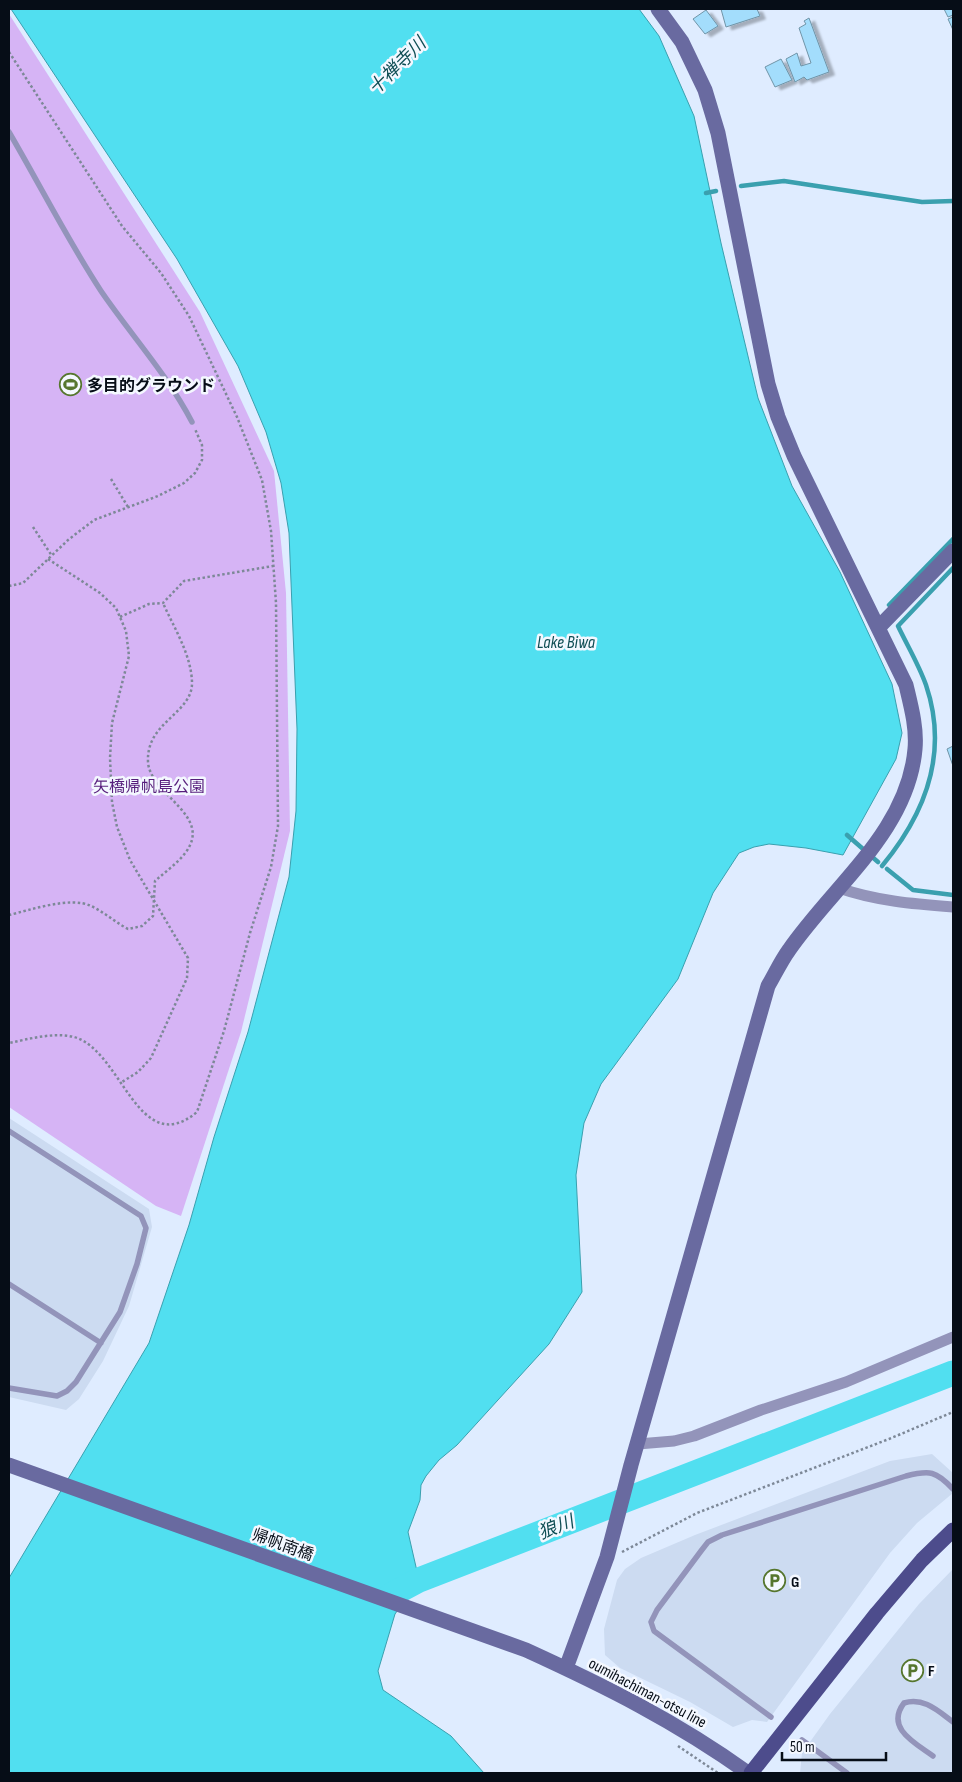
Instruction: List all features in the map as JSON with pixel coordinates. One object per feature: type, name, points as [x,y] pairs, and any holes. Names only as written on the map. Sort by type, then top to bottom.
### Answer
[{"type":"main road","points":[[750,1773],[876,1613],[922,1560],[953,1530]]},
{"type":"street","points":[[566,1668],[612,1542],[631,1465],[768,986],[789,950],[862,860],[896,813],[909,777],[915,749],[914,719],[906,685],[794,456],[778,417],[768,384],[718,133],[698,74],[682,42],[658,9]]},
{"type":"street","points":[[879,627],[953,551]]},
{"type":"street","points":[[839,888],[860,896],[901,903],[953,907]]},
{"type":"street","points":[[638,1444],[674,1441],[694,1436],[761,1410],[846,1382],[953,1337]]},
{"type":"street","name":"帰帆南橋","points":[[9,1465],[526,1650]]},
{"type":"street","name":"oumihachiman-otsu line","points":[[526,1650],[673,1722],[750,1773]]},
{"type":"lane","points":[[9,132],[72,246],[105,297],[176,392],[192,422]]},
{"type":"lane","points":[[9,1131],[141,1216],[146,1228],[137,1264],[120,1312],[76,1382],[67,1391],[57,1396],[9,1388]]},
{"type":"lane","points":[[9,1284],[101,1343]]},
{"type":"lane","points":[[771,1717],[654,1631],[651,1622],[657,1610],[700,1552],[708,1542],[722,1535],[906,1476],[923,1472],[934,1473],[953,1489]]},
{"type":"lane","points":[[933,1756],[906,1737],[897,1721],[898,1710],[904,1703],[919,1701],[928,1704],[953,1722]]},
{"type":"lane","points":[[802,1740],[847,1773]]},
{"type":"path","points":[[9,52],[122,226],[161,273],[188,316],[237,417],[262,480],[271,531],[276,603],[278,826],[271,867],[250,933],[224,1031],[198,1112],[188,1120],[174,1124],[146,1116],[130,1098],[122,1082],[104,1058],[89,1044],[74,1037],[36,1037],[9,1043]]},
{"type":"path","points":[[9,586],[23,583],[94,520],[158,496],[184,483],[195,473],[202,460],[202,445],[192,422]]},
{"type":"path","points":[[111,479],[128,507]]},
{"type":"path","points":[[33,527],[52,556]]},
{"type":"path","points":[[48,559],[100,593],[116,608],[126,631],[129,656],[112,723],[110,758],[112,802],[117,827],[130,860],[188,958],[187,978],[151,1058],[138,1072],[122,1082]]},
{"type":"path","points":[[120,617],[150,604],[163,603],[184,581],[273,566]]},
{"type":"path","points":[[9,915],[62,904],[78,903],[89,905],[128,929],[142,926],[153,916],[155,881],[185,853],[192,840],[192,827],[186,815],[154,779],[148,764],[149,745],[159,728],[182,707],[190,695],[192,682],[182,644],[163,603]]},
{"type":"path","points":[[607,1557],[622,1552],[697,1513],[889,1439],[953,1412]]},
{"type":"shaded area","points":[[9,1118],[149,1209],[152,1227],[129,1306],[103,1361],[79,1399],[66,1410],[9,1397]]},
{"type":"shaded area","points":[[932,1454],[953,1473],[953,1493],[917,1523],[890,1553],[767,1722],[752,1720],[733,1727],[690,1702],[620,1668],[605,1655],[604,1629],[617,1580],[625,1569],[641,1558],[695,1535],[890,1461]]},
{"type":"shaded area","points":[[953,1569],[953,1773],[800,1773],[802,1753],[830,1714],[919,1604]]},
{"type":"green space","name":"矢橋帰帆島公園","points":[[9,14],[200,312],[274,471],[286,593],[290,831],[241,1032],[181,1216],[156,1206],[9,1107]]},
{"type":"water","name":"Lake Biwa","points":[[11,9],[639,9],[659,36],[694,116],[721,243],[758,398],[792,486],[840,572],[892,684],[902,733],[896,759],[843,855],[769,844],[754,847],[739,853],[713,893],[678,979],[601,1084],[584,1123],[576,1175],[582,1292],[549,1344],[457,1445],[439,1460],[421,1485],[420,1500],[408,1532],[419,1580],[395,1614],[378,1671],[383,1690],[451,1736],[484,1773],[9,1773],[9,1578],[149,1343],[189,1225],[214,1137],[248,1032],[289,877],[296,811],[297,729],[289,533],[281,483],[266,432],[238,366],[177,259]]},
{"type":"building","points":[[721,9],[757,9],[760,16],[726,27]]},
{"type":"building","points":[[944,9],[953,9],[953,15],[948,17]]},
{"type":"building","points":[[706,10],[718,26],[705,34],[693,19]]},
{"type":"building","points":[[953,17],[953,30],[948,19]]},
{"type":"building","points":[[809,18],[829,72],[807,80],[804,77],[795,82],[786,59],[797,53],[801,66],[811,63],[799,28],[806,24],[804,21]]},
{"type":"building","points":[[781,59],[792,80],[775,87],[765,67]]},
{"type":"building","points":[[953,746],[953,766],[947,749]]},
{"type":"waterway","points":[[741,186],[784,181],[922,202],[953,201]]},
{"type":"waterway","points":[[706,193],[716,191]]},
{"type":"waterway","points":[[889,605],[953,539]]},
{"type":"waterway","points":[[882,866],[911,825],[929,781],[934,758],[933,710],[926,685],[898,626],[953,568]]},
{"type":"waterway","points":[[847,835],[878,862]]},
{"type":"waterway","points":[[887,869],[913,890],[953,895]]},
{"type":"waterway","name":"狼川","points":[[391,1595],[419,1580],[953,1373]]},
{"type":"place","name":"多目的グラウンド","points":[[71,385]]},
{"type":"place","name":"G","points":[[775,1581]]},
{"type":"place","name":"F","points":[[912,1670]]},
{"type":"water label","name":"十禅寺川","points":[[397,66]]}]
